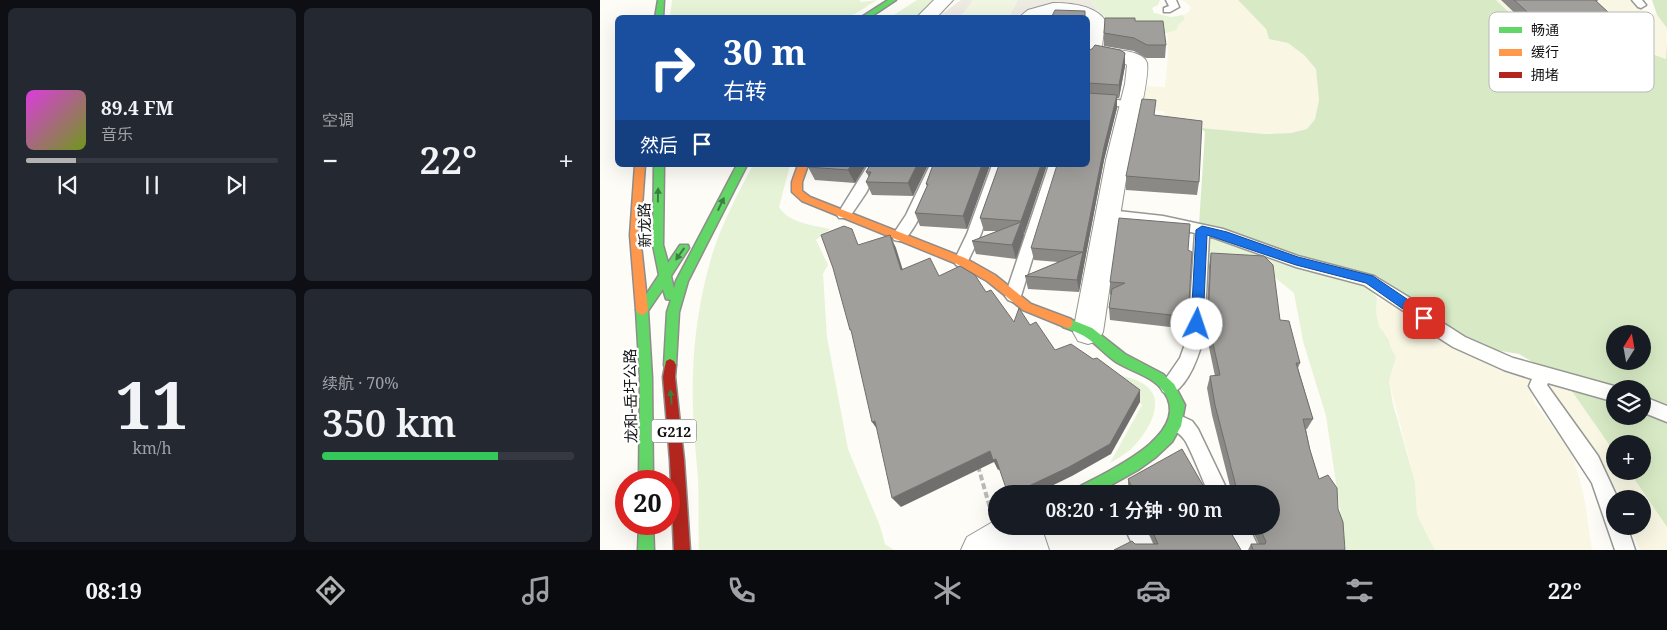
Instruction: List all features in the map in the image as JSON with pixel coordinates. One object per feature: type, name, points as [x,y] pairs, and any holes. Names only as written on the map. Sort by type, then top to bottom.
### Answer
[{"type":"main road","points":[[659,15],[661,0]]},
{"type":"main road","points":[[868,15],[893,0]]},
{"type":"main road","points":[[882,15],[906,0]]},
{"type":"main road","name":"新龙路","points":[[640,167],[635,235],[642,310]]},
{"type":"main road","name":"新龙路","points":[[659,167],[658,245],[673,312]]},
{"type":"main road","name":"G212","points":[[682,550],[677,460],[669,377],[673,312],[682,281],[741,167]]},
{"type":"main road","points":[[802,167],[797,182],[797,192],[806,199],[961,261],[991,278],[1028,307],[1088,332],[1120,356],[1156,376],[1169,387],[1179,403],[1177,422],[1165,441],[1114,485]]},
{"type":"main road","points":[[642,310],[690,238]]},
{"type":"main road","name":"龙和-岳圩公路","points":[[642,310],[646,378],[646,470]]},
{"type":"main road","points":[[646,535],[646,550]]},
{"type":"street","points":[[928,15],[944,0]]},
{"type":"street","points":[[1032,15],[1048,9],[1075,10],[1089,15]]},
{"type":"street","points":[[1088,332],[1137,63],[1126,57],[1090,53],[1096,20],[1090,16]]},
{"type":"street","points":[[980,550],[996,535]]},
{"type":"street","points":[[1020,535],[1030,550]]},
{"type":"lane","points":[[1167,10],[1174,7],[1171,0]]},
{"type":"lane","points":[[1090,101],[1131,104]]},
{"type":"lane","points":[[844,215],[873,167]]},
{"type":"lane","points":[[899,236],[912,218],[935,167]]},
{"type":"lane","points":[[961,261],[971,242],[997,167]]},
{"type":"lane","points":[[1013,296],[1054,167]]},
{"type":"lane","points":[[1109,215],[1163,221],[1223,234],[1296,260],[1369,280],[1459,342],[1510,365],[1606,391]]},
{"type":"lane","points":[[1169,387],[1178,378],[1192,352],[1196,336],[1202,230]]},
{"type":"lane","points":[[1543,373],[1538,386],[1550,407],[1590,462],[1606,492]]},
{"type":"lane","points":[[1651,408],[1667,414]]},
{"type":"lane","points":[[1177,422],[1186,427],[1192,435],[1215,485]]},
{"type":"lane","points":[[1138,535],[1146,550]]},
{"type":"lane","points":[[1241,535],[1250,550]]},
{"type":"lane","points":[[1620,535],[1625,550]]},
{"type":"path","points":[[976,458],[991,485]]},
{"type":"shaded area","points":[[961,0],[973,0],[962,15],[941,15]]},
{"type":"shaded area","points":[[1018,0],[1091,0],[1098,11],[1081,7],[1051,5],[1029,9],[1018,15],[1010,15]]},
{"type":"shaded area","points":[[1183,0],[1238,0],[1266,29],[1269,39],[1288,43],[1304,55],[1316,69],[1319,84],[1319,100],[1315,119],[1307,129],[1291,133],[1245,134],[1165,123],[1164,111],[1136,110],[1140,86],[1165,87],[1168,55],[1167,33],[1177,30],[1178,25],[1185,19],[1183,15],[1189,12],[1191,7]]},
{"type":"shaded area","points":[[1496,0],[1629,0],[1645,12],[1509,12]]},
{"type":"shaded area","points":[[1654,14],[1657,15],[1667,28],[1666,60],[1654,55]]},
{"type":"shaded area","points":[[1377,298],[1392,304],[1415,319],[1531,377],[1530,389],[1534,402],[1572,455],[1585,502],[1592,550],[1435,550],[1417,515],[1415,482],[1389,381],[1396,357],[1389,340],[1379,327],[1376,312]]},
{"type":"shaded area","points":[[1550,382],[1569,387],[1606,440],[1606,471],[1550,391]]},
{"type":"shaded area","points":[[1611,480],[1636,480],[1643,490],[1616,490]]},
{"type":"shaded area","points":[[1651,502],[1667,527],[1667,550],[1640,550],[1634,535],[1651,535]]},
{"type":"green space","points":[[672,0],[861,0],[860,2],[877,0],[853,15],[670,15]]},
{"type":"green space","points":[[917,0],[938,0],[920,15],[894,15]]},
{"type":"green space","points":[[973,0],[1018,0],[1009,15],[963,15]]},
{"type":"green space","points":[[1091,0],[1160,0],[1158,5],[1152,8],[1154,13],[1171,17],[1183,15],[1185,19],[1178,25],[1177,30],[1167,33],[1099,30],[1104,20]]},
{"type":"green space","points":[[1238,0],[1496,0],[1509,12],[1489,12],[1489,92],[1654,92],[1654,55],[1666,59],[1667,40],[1667,409],[1651,402],[1651,380],[1606,380],[1606,386],[1545,369],[1519,354],[1494,350],[1468,342],[1379,277],[1199,225],[1205,132],[1201,128],[1264,134],[1291,133],[1307,129],[1315,119],[1319,100],[1316,69],[1304,55],[1288,43],[1269,39],[1266,29]]},
{"type":"green space","points":[[1652,0],[1667,0],[1667,28],[1657,15]]},
{"type":"green space","points":[[752,167],[789,167],[779,207],[795,220],[830,229],[816,240],[828,265],[823,274],[827,337],[848,449],[880,526],[885,544],[894,550],[699,550],[698,478],[693,387],[694,348],[703,289],[713,252],[731,207]]},
{"type":"green space","points":[[1209,238],[1216,238],[1363,286],[1371,290],[1377,298],[1376,312],[1379,326],[1389,340],[1396,357],[1389,381],[1393,404],[1415,482],[1417,515],[1435,550],[1346,550],[1326,416],[1303,341],[1294,293],[1262,267],[1207,264],[1206,241]]},
{"type":"green space","points":[[1116,374],[1145,385],[1152,392],[1155,400],[1155,409],[1148,428],[1136,444],[1128,452],[1110,463],[1142,405],[1121,383]]},
{"type":"green space","points":[[1569,387],[1606,397],[1606,425],[1651,425],[1651,413],[1667,418],[1667,527],[1651,503],[1651,490],[1642,490],[1635,480],[1651,480],[1651,435],[1606,435],[1606,440]]},
{"type":"building","points":[[1514,0],[1595,0],[1608,12],[1527,12]]},
{"type":"building","points":[[1055,10],[1085,11],[1085,15],[1052,15]]},
{"type":"building","points":[[1105,18],[1135,18],[1135,21],[1163,21],[1166,45],[1147,45],[1134,38],[1104,33]]},
{"type":"building","points":[[1095,45],[1120,50],[1125,53],[1119,85],[1090,83],[1090,50]]},
{"type":"building","points":[[1090,93],[1117,95],[1104,147],[1083,252],[1031,248],[1056,167],[1090,167]]},
{"type":"building","points":[[1142,99],[1156,100],[1154,115],[1202,121],[1199,182],[1126,176]]},
{"type":"building","points":[[808,167],[850,167],[848,170]]},
{"type":"building","points":[[869,167],[916,167],[908,183],[866,182],[871,172],[866,172]]},
{"type":"building","points":[[932,167],[981,167],[963,216],[915,213],[928,184],[926,184]]},
{"type":"building","points":[[998,167],[1040,167],[1021,221],[980,218]]},
{"type":"building","points":[[1119,218],[1190,224],[1188,250],[1192,252],[1188,317],[1109,308],[1112,289],[1125,283],[1110,282]]},
{"type":"building","points":[[1021,222],[1012,245],[972,241]]},
{"type":"building","points":[[844,226],[852,229],[858,245],[890,235],[901,270],[930,258],[939,276],[960,266],[975,275],[986,292],[991,290],[1014,322],[1019,308],[1030,325],[1036,322],[1055,350],[1071,344],[1093,359],[1097,358],[1140,390],[1110,444],[1069,467],[1031,485],[1005,485],[996,459],[993,460],[990,451],[892,498],[875,421],[872,422],[851,330],[833,268],[821,235]]},
{"type":"building","points":[[1083,252],[1077,280],[1025,276]]},
{"type":"building","points":[[1211,253],[1264,256],[1273,265],[1280,320],[1289,321],[1300,363],[1296,363],[1313,419],[1303,419],[1310,450],[1319,479],[1328,475],[1337,488],[1338,509],[1343,522],[1345,550],[1253,550],[1251,544],[1265,544],[1263,535],[1280,535],[1280,485],[1236,485],[1215,405],[1210,376],[1220,375],[1208,321]]},
{"type":"building","points":[[1182,449],[1203,485],[1131,485],[1128,479]]},
{"type":"building","points":[[1154,535],[1232,535],[1241,550],[1114,550],[1132,541],[1135,544],[1158,544]]},
{"type":"traffic: fast","points":[[659,15],[661,0]]},
{"type":"traffic: fast","points":[[868,15],[893,0]]},
{"type":"traffic: fast","points":[[659,167],[658,245],[670,296]]},
{"type":"traffic: fast","points":[[670,365],[673,312],[682,281],[741,167]]},
{"type":"traffic: fast","points":[[646,470],[646,378],[642,310],[684,248]]},
{"type":"traffic: fast","points":[[1067,323],[1088,332],[1121,358],[1159,378],[1169,388],[1178,405],[1176,422],[1167,437],[1152,452],[1096,485]]},
{"type":"traffic: fast","points":[[646,535],[646,550]]},
{"type":"traffic: slow","points":[[640,167],[635,235],[642,310]]},
{"type":"traffic: slow","points":[[802,167],[797,182],[797,192],[806,199],[961,261],[991,278],[1027,307],[1067,323]]},
{"type":"traffic: jam","points":[[670,365],[669,377],[677,460],[682,550]]},
{"type":"route","points":[[1197,324],[1202,230],[1223,234],[1296,260],[1369,280],[1414,309],[1424,318]]}]
